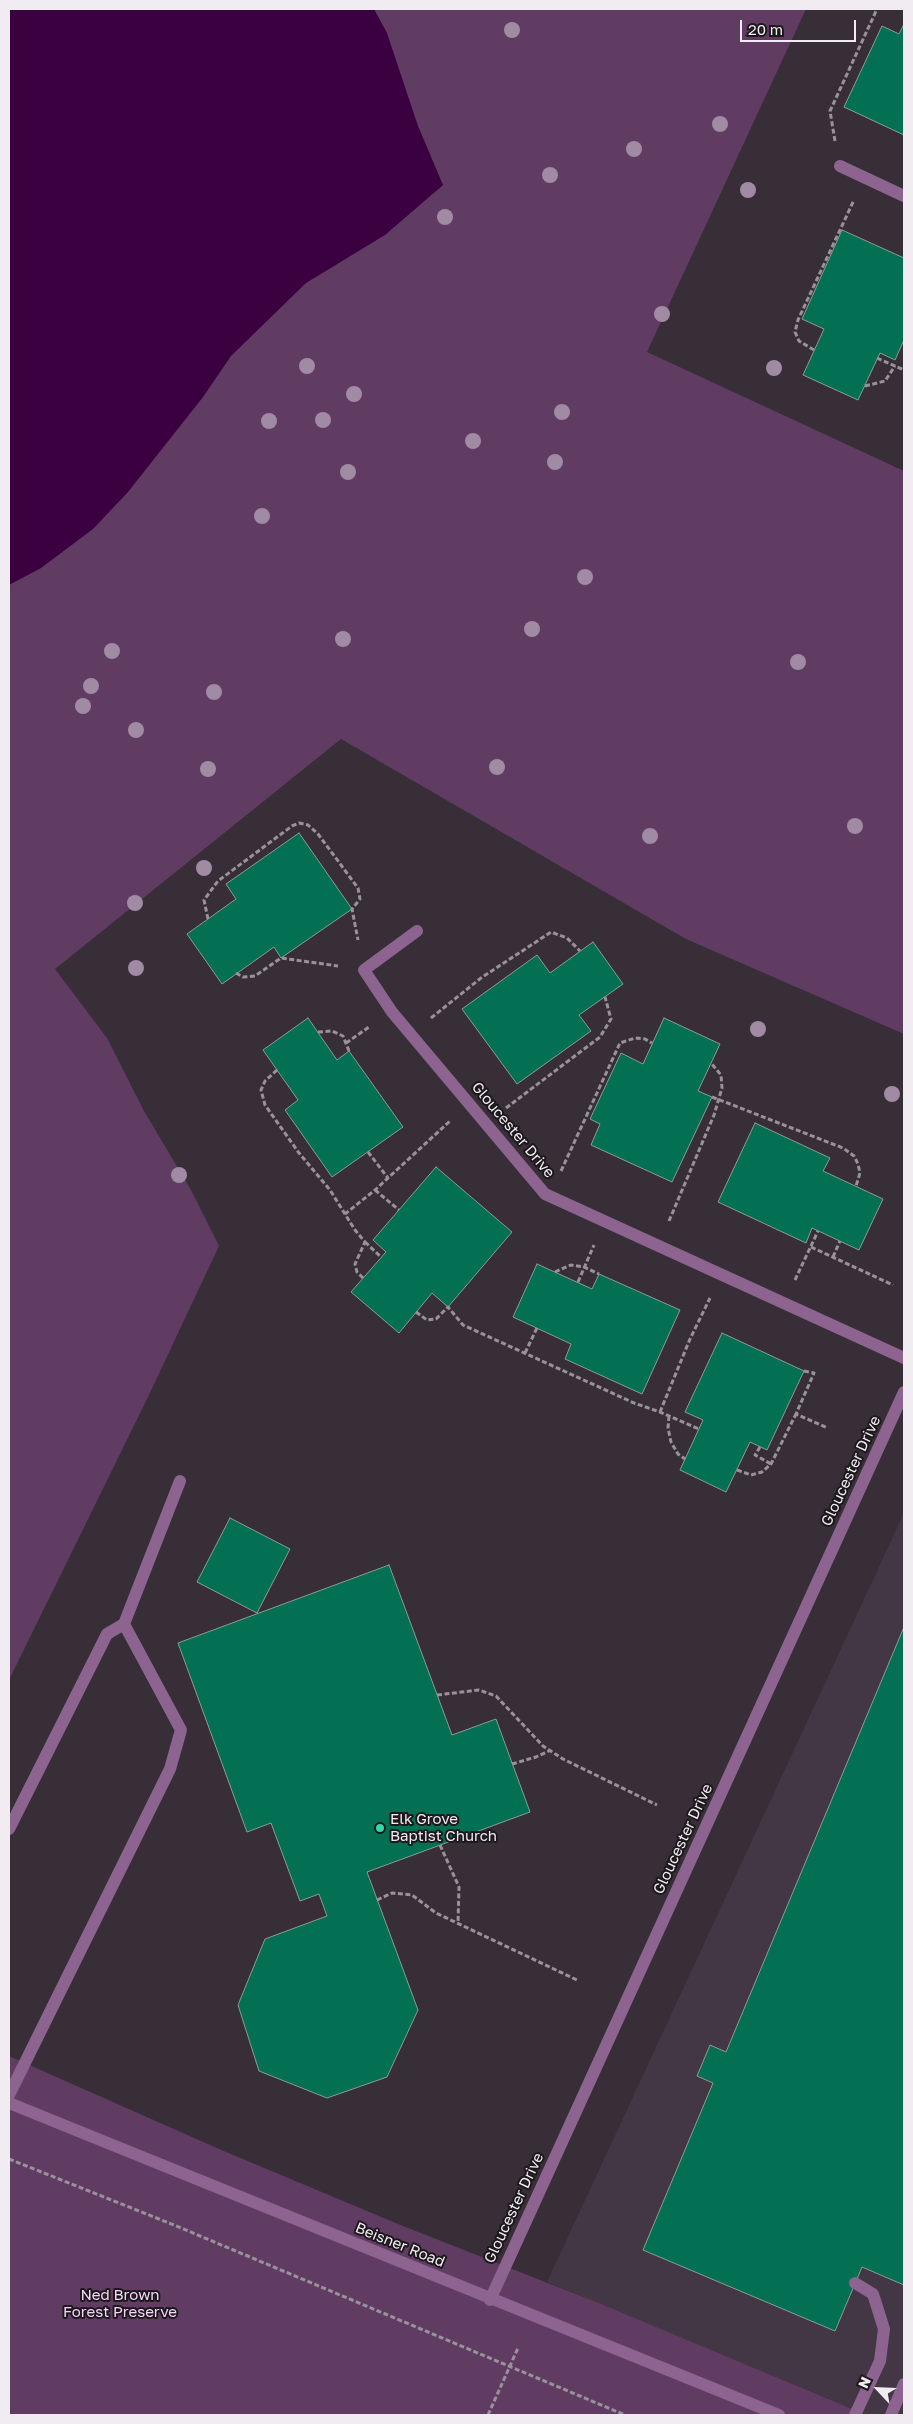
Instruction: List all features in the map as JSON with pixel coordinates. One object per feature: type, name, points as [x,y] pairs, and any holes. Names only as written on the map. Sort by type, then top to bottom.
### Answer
[{"type":"street","points":[[840,166],[904,196]]},
{"type":"street","points":[[364,970],[417,931]]},
{"type":"street","name":"Gloucester Drive","points":[[364,970],[411,1034],[545,1194],[904,1358]]},
{"type":"street","name":"Gloucester Drive","points":[[490,2300],[904,1392]]},
{"type":"street","points":[[9,1829],[107,1634],[124,1624],[180,1481]]},
{"type":"street","points":[[9,2095],[170,1769],[181,1730],[124,1624]]},
{"type":"street","name":"Beisner Road","points":[[9,2103],[490,2300],[779,2415]]},
{"type":"street","points":[[855,2283],[873,2294],[884,2329],[880,2362],[855,2415]]},
{"type":"street","points":[[890,2415],[904,2384]]},
{"type":"path","points":[[840,166],[830,111],[877,9]]},
{"type":"path","points":[[814,350],[799,341],[795,332],[796,326],[864,177]]},
{"type":"path","points":[[877,358],[904,370]]},
{"type":"path","points":[[864,386],[886,381],[895,366]]},
{"type":"path","points":[[208,919],[204,900],[218,881],[292,826],[299,823],[308,826],[318,834],[358,888],[360,899],[352,909],[364,970],[281,958],[268,969],[255,976],[243,977],[236,974]]},
{"type":"path","points":[[411,1034],[481,978],[551,932],[567,938],[580,951]]},
{"type":"path","points":[[485,1123],[600,1037],[611,1019],[605,997]]},
{"type":"path","points":[[318,1032],[332,1031],[342,1036],[349,1052]]},
{"type":"path","points":[[549,1196],[620,1043],[635,1038],[652,1042]]},
{"type":"path","points":[[658,1246],[722,1088],[721,1075],[711,1063]]},
{"type":"path","points":[[277,1070],[265,1081],[260,1090],[265,1106],[299,1153],[330,1190],[355,1230],[382,1257]]},
{"type":"path","points":[[712,1097],[719,1098],[842,1148],[854,1156],[858,1164],[860,1173],[856,1186]]},
{"type":"path","points":[[345,1214],[375,1190],[469,1104]]},
{"type":"path","points":[[368,1152],[388,1178]]},
{"type":"path","points":[[375,1190],[399,1210]]},
{"type":"path","points":[[578,1282],[605,1222]]},
{"type":"path","points":[[784,1303],[818,1231]]},
{"type":"path","points":[[833,1258],[840,1241]]},
{"type":"path","points":[[363,1278],[357,1272],[355,1264],[365,1242]]},
{"type":"path","points":[[811,1247],[893,1285]]},
{"type":"path","points":[[555,1272],[571,1265],[584,1267],[599,1274]]},
{"type":"path","points":[[660,1412],[690,1339],[722,1275]]},
{"type":"path","points":[[416,1312],[427,1320],[436,1319],[448,1307],[463,1325],[634,1403],[699,1429]]},
{"type":"path","points":[[525,1353],[537,1328]]},
{"type":"path","points":[[736,1470],[751,1475],[762,1472],[771,1464],[814,1372],[804,1371]]},
{"type":"path","points":[[796,1414],[828,1428]]},
{"type":"path","points":[[669,1416],[668,1428],[671,1442],[678,1454],[685,1459]]},
{"type":"path","points":[[760,1446],[755,1455],[771,1464]]},
{"type":"path","points":[[437,1695],[479,1690],[496,1696],[543,1746],[657,1805]]},
{"type":"path","points":[[512,1764],[536,1757],[550,1750]]},
{"type":"path","points":[[440,1845],[459,1888],[458,1923]]},
{"type":"path","points":[[377,1900],[392,1893],[412,1895],[436,1914],[577,1980]]},
{"type":"path","points":[[9,2159],[174,2225],[509,2368],[626,2415]]},
{"type":"path","points":[[488,2415],[518,2348]]},
{"type":"shaded area","points":[[9,9],[374,9],[387,33],[418,126],[443,185],[385,235],[306,283],[231,356],[203,397],[128,492],[93,529],[41,568],[9,585]]},
{"type":"shaded area","points":[[904,1513],[904,2415],[868,2415],[547,2282]]},
{"type":"green space","points":[[9,9],[806,9],[647,352],[904,471],[904,1034],[686,939],[341,739],[55,969],[107,1038],[144,1111],[191,1190],[219,1246],[148,1397],[9,1680]]},
{"type":"green space","name":"Ned Brown Forest Preserve","points":[[9,2056],[219,2149],[398,2224],[601,2304],[867,2415],[9,2415]]},
{"type":"building","points":[[904,24],[904,135],[844,107],[882,26],[899,34]]},
{"type":"building","points":[[842,230],[904,258],[904,340],[895,360],[880,353],[858,400],[803,375],[824,329],[802,319]]},
{"type":"building","points":[[299,833],[352,909],[281,958],[274,947],[222,984],[187,934],[236,899],[226,884]]},
{"type":"building","points":[[593,942],[623,984],[579,1015],[591,1031],[517,1084],[462,1009],[537,955],[550,973]]},
{"type":"building","points":[[308,1018],[337,1060],[349,1051],[403,1127],[332,1177],[285,1110],[298,1100],[263,1050]]},
{"type":"building","points":[[664,1018],[720,1044],[698,1091],[712,1097],[672,1182],[591,1145],[600,1124],[590,1119],[621,1053],[643,1064]]},
{"type":"building","points":[[755,1123],[830,1158],[823,1171],[883,1199],[859,1250],[812,1228],[806,1243],[718,1202]]},
{"type":"building","points":[[436,1167],[512,1232],[448,1307],[432,1293],[399,1333],[351,1292],[386,1252],[373,1240]]},
{"type":"building","points":[[537,1264],[592,1289],[599,1274],[680,1310],[642,1394],[565,1359],[571,1344],[513,1317]]},
{"type":"building","points":[[722,1333],[804,1371],[767,1450],[750,1442],[726,1492],[680,1470],[703,1420],[685,1412]]},
{"type":"building","points":[[230,1518],[290,1549],[257,1613],[197,1582]]},
{"type":"building","name":"Elk Grove Baptist Church","points":[[389,1565],[452,1735],[496,1719],[530,1812],[367,1872],[418,2010],[387,2077],[327,2098],[259,2071],[238,2005],[265,1939],[327,1916],[319,1894],[300,1901],[271,1823],[247,1832],[178,1643]]},
{"type":"building","points":[[904,1627],[904,2285],[862,2267],[835,2331],[643,2250],[713,2083],[697,2076],[710,2045],[726,2052]]},
{"type":"place","name":"Elk Grove Baptist Church","points":[[380,1828]]}]
